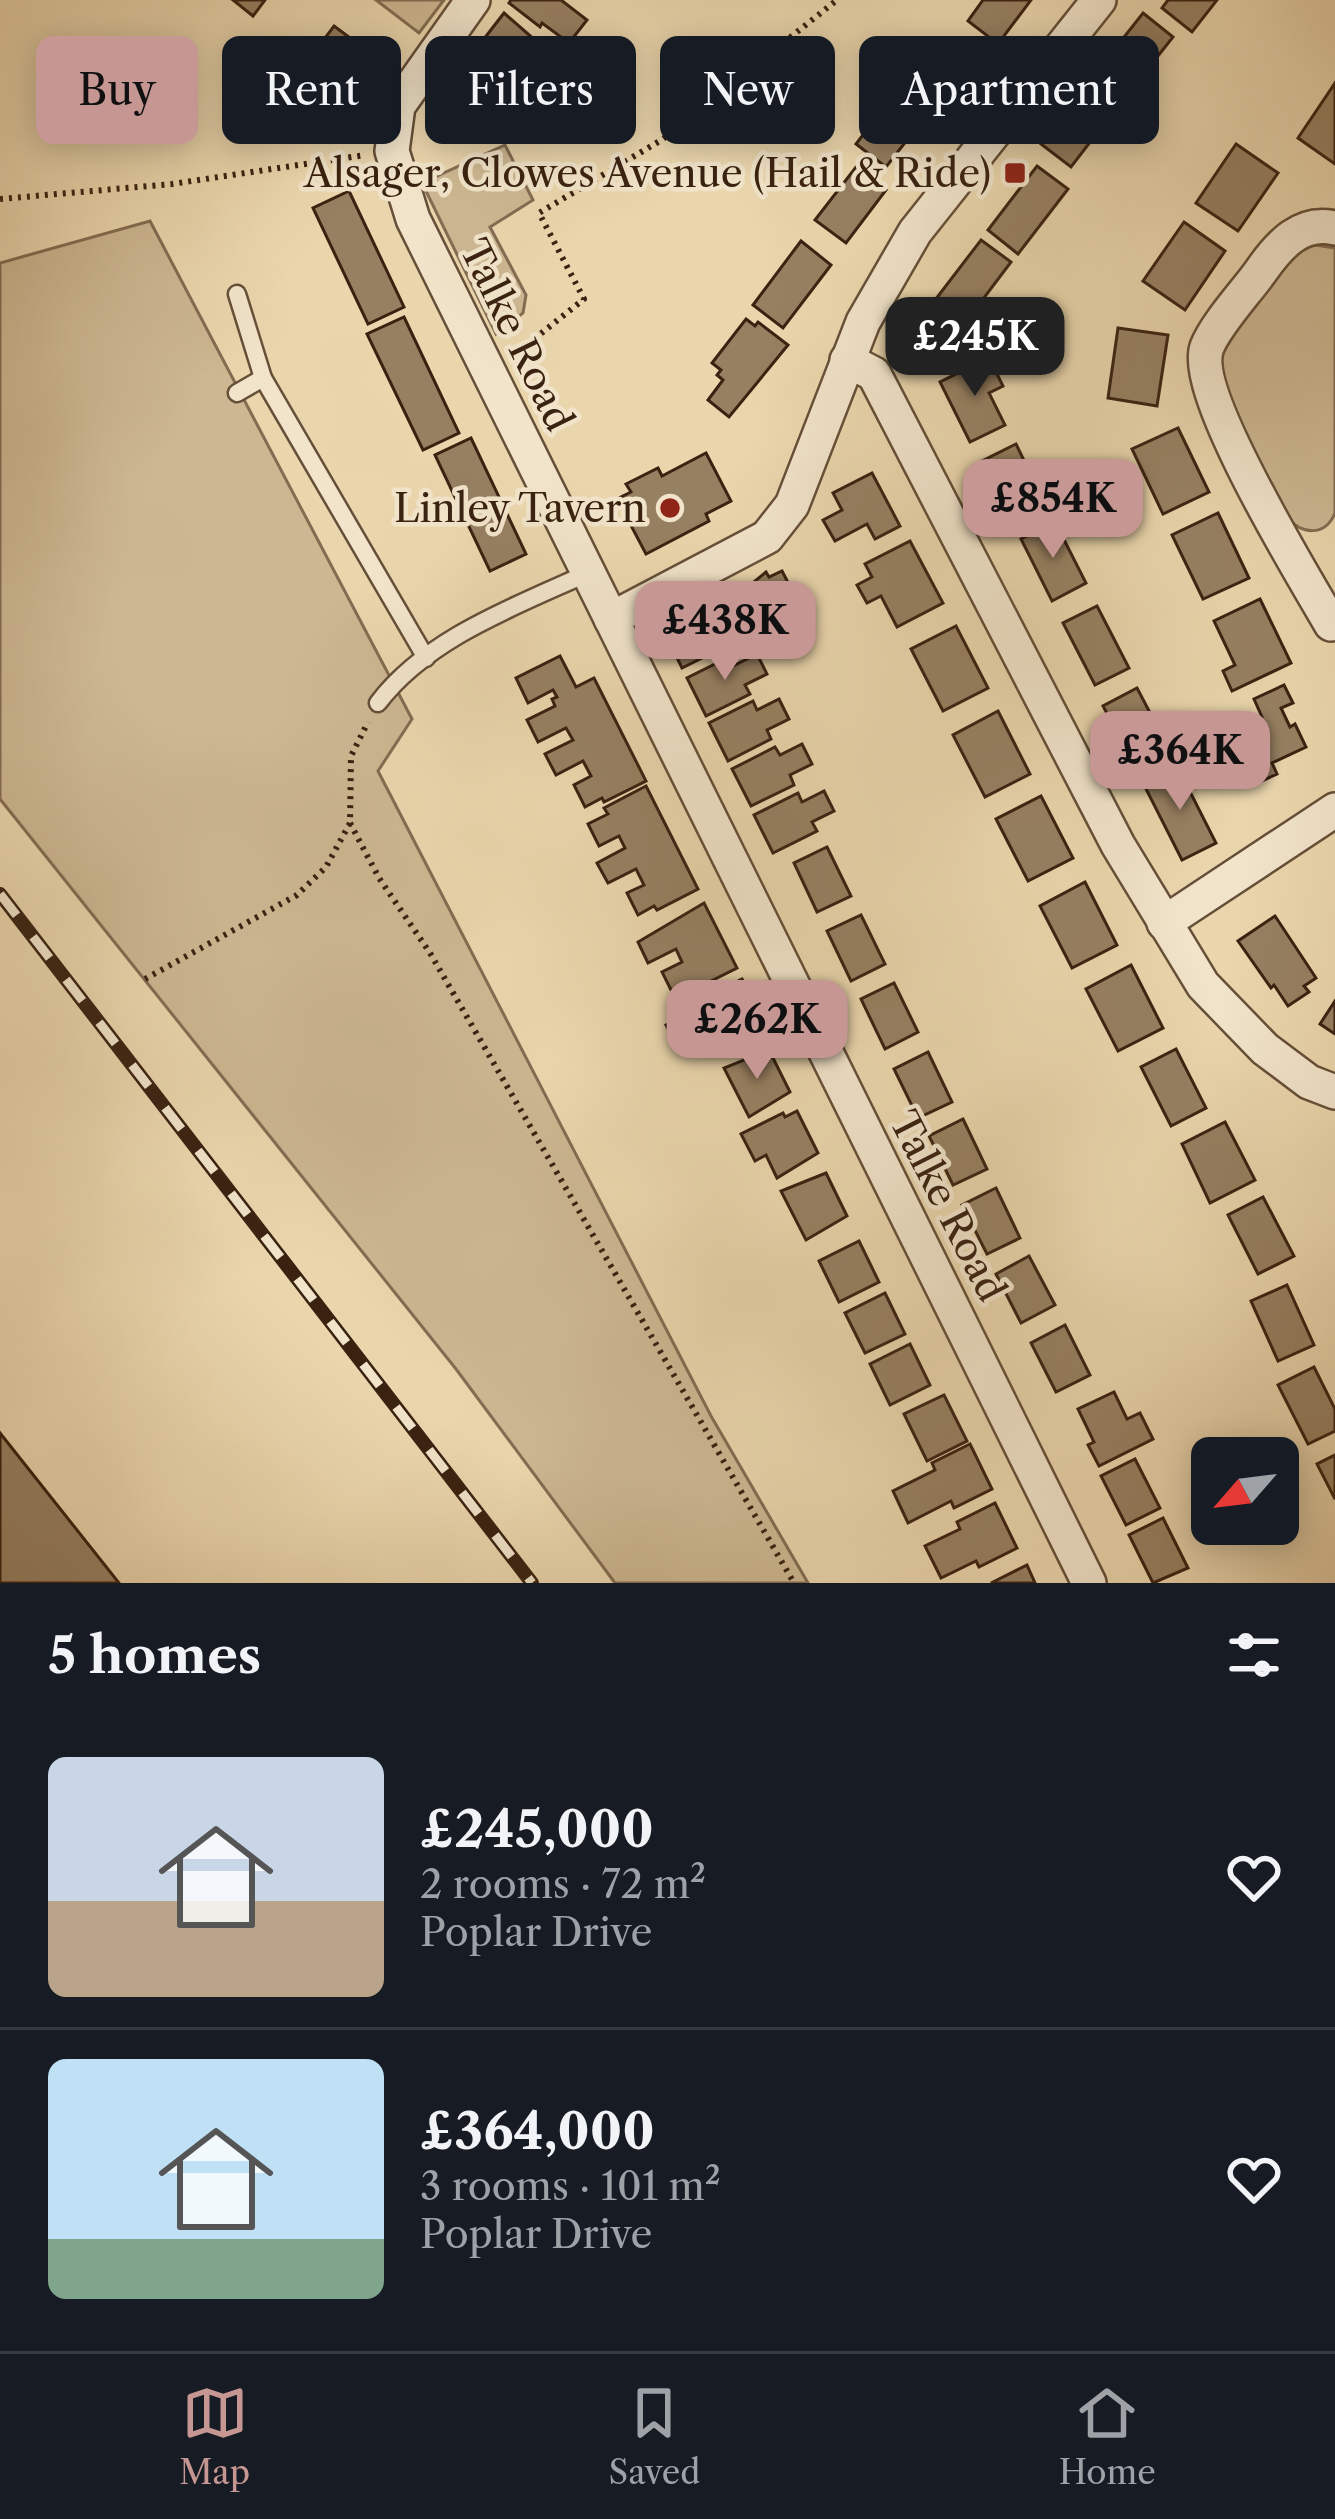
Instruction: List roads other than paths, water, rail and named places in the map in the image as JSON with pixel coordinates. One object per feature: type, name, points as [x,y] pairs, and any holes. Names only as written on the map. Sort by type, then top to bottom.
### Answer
[{"type":"street","name":"Talke Road","points":[[473,0],[398,106],[392,151],[413,219],[1089,1583]]},
{"type":"street","points":[[610,619],[767,537],[792,505],[863,322],[915,232],[1099,0]]},
{"type":"street","points":[[1334,621],[1272,521],[1208,389],[1206,349],[1282,241],[1304,229],[1335,228]]},
{"type":"street","points":[[848,360],[874,374],[1118,845],[1203,985],[1264,1049],[1310,1082],[1335,1092]]},
{"type":"street","points":[[1164,923],[1335,810]]},
{"type":"lane","points":[[237,294],[263,378],[426,658]]},
{"type":"lane","points":[[237,393],[263,378]]},
{"type":"lane","points":[[378,703],[398,676],[426,658],[508,609],[588,573]]},
{"type":"railway","points":[[0,894],[532,1583]]},
{"type":"place","name":"Alsager, Clowes Avenue (Hail & Ride)","points":[[1015,173]]},
{"type":"place","name":"Linley Tavern","points":[[670,508]]}]
